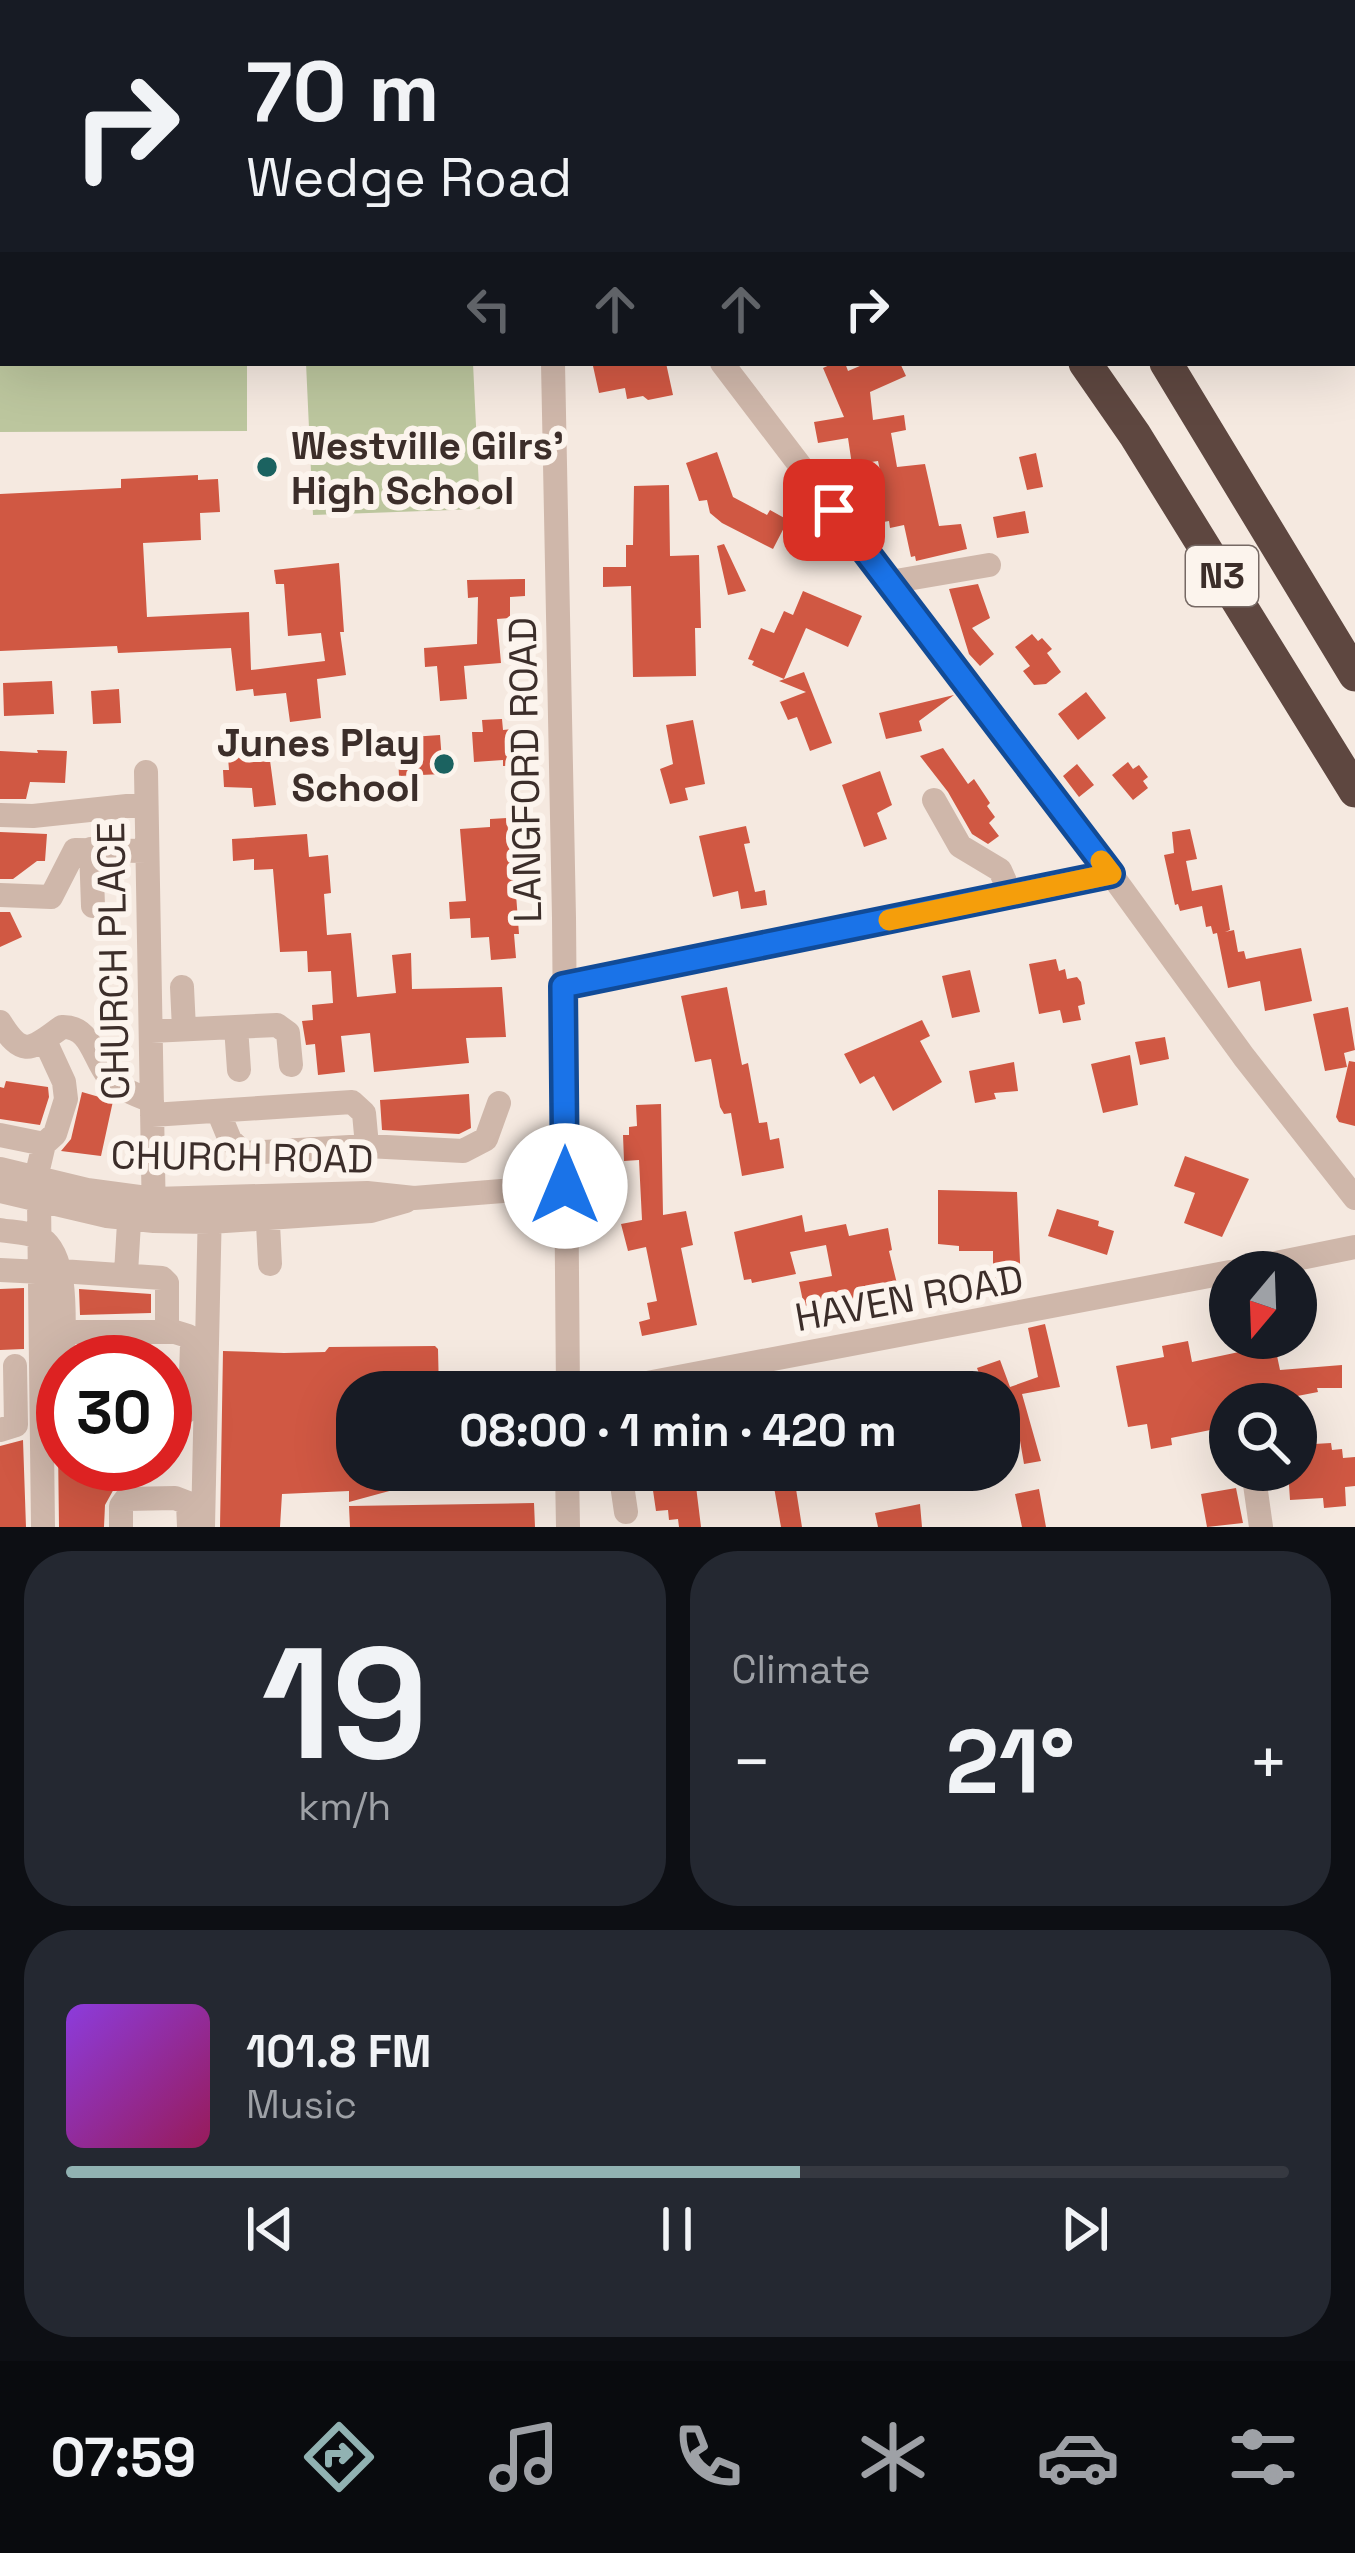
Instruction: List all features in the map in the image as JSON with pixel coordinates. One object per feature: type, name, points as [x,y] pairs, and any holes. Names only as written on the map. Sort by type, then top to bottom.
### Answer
[{"type":"highway","name":"N3","points":[[1086,366],[1135,435],[1355,791]]},
{"type":"highway","name":"N3","points":[[1168,366],[1355,676]]},
{"type":"street","name":"LANGFORD ROAD","points":[[553,366],[568,1371]]},
{"type":"street","points":[[724,366],[1111,874],[1244,1058],[1355,1198]]},
{"type":"street","points":[[890,582],[989,565]]},
{"type":"street","name":"CHURCH PLACE","points":[[126,1274],[142,1209],[152,1108],[146,772]]},
{"type":"street","points":[[934,800],[960,846],[1000,870],[1011,895]]},
{"type":"street","points":[[0,815],[146,804]]},
{"type":"street","points":[[91,849],[93,906]]},
{"type":"street","points":[[0,895],[51,897],[70,853],[147,851]]},
{"type":"street","points":[[563,986],[678,974],[1111,874]]},
{"type":"street","points":[[182,986],[184,1030]]},
{"type":"street","points":[[0,1022],[20,1045],[46,1042],[62,1027],[75,1028],[86,1037],[111,1079],[152,1108],[218,1111],[352,1102],[364,1113],[367,1146]]},
{"type":"street","points":[[151,1031],[272,1024],[286,1030],[291,1065]]},
{"type":"street","points":[[236,1027],[239,1070]]},
{"type":"street","points":[[46,1042],[64,1082],[66,1099],[55,1134],[44,1144],[39,1237],[62,1335]]},
{"type":"street","points":[[218,1111],[235,1148],[244,1153],[367,1146],[416,1151],[474,1149],[486,1139],[499,1103]]},
{"type":"street","points":[[0,1135],[44,1144]]},
{"type":"street","name":"CHURCH ROAD","points":[[0,1169],[38,1189]]},
{"type":"street","name":"CHURCH ROAD","points":[[0,1191],[38,1189],[142,1209],[371,1211],[414,1198],[565,1186]]},
{"type":"street","points":[[267,1207],[270,1264]]},
{"type":"street","points":[[203,1527],[210,1211]]},
{"type":"street","points":[[0,1230],[39,1237]]},
{"type":"street","name":"HAVEN ROAD","points":[[1317,1255],[1355,1247]]},
{"type":"street","points":[[0,1270],[157,1275],[165,1280],[167,1331]]},
{"type":"street","points":[[51,1272],[54,1335]]},
{"type":"street","name":"HAVEN ROAD","points":[[710,1371],[1209,1276]]},
{"type":"street","points":[[63,1332],[185,1335]]},
{"type":"street","points":[[0,1430],[16,1425],[7,1366]]},
{"type":"street","points":[[44,1527],[47,1491]]},
{"type":"street","points":[[568,1527],[572,1491]]},
{"type":"street","points":[[623,1491],[626,1512]]},
{"type":"street","points":[[1256,1491],[1261,1527]]},
{"type":"street","points":[[121,1527],[121,1506],[126,1499],[175,1498],[188,1503],[189,1527]]},
{"type":"green space","points":[[0,366],[247,366],[247,431],[0,432]]},
{"type":"green space","points":[[306,366],[473,366],[480,509],[313,515]]},
{"type":"building","points":[[593,366],[667,366],[673,395],[627,399],[625,388],[599,393]]},
{"type":"building","points":[[846,366],[848,371],[860,366],[901,366],[906,376],[870,392],[873,420],[904,415],[906,430],[891,433],[897,467],[925,464],[939,526],[961,524],[967,549],[916,561],[904,525],[890,528],[889,521],[878,523],[872,492],[884,490],[878,461],[852,465],[848,438],[818,443],[814,422],[844,417],[823,368]]},
{"type":"building","points":[[717,452],[733,497],[788,520],[773,549],[722,523],[710,513],[707,500],[699,501],[686,463]]},
{"type":"building","points":[[1036,453],[1043,487],[1027,490],[1019,457]]},
{"type":"building","points":[[198,475],[198,480],[218,479],[220,512],[200,513],[201,540],[143,543],[147,617],[249,612],[251,670],[325,661],[321,633],[288,636],[284,584],[276,584],[274,570],[339,563],[346,675],[317,679],[321,718],[290,722],[286,693],[254,696],[253,689],[236,691],[231,648],[0,651],[0,494],[121,488],[121,479]]},
{"type":"building","points":[[669,485],[670,556],[699,555],[701,628],[695,628],[696,676],[633,677],[631,586],[603,587],[603,567],[626,567],[626,545],[633,545],[634,486]]},
{"type":"building","points":[[1025,511],[1029,533],[997,538],[993,517]]},
{"type":"building","points":[[724,544],[746,591],[728,595],[717,546]]},
{"type":"building","points":[[525,579],[525,596],[510,597],[510,618],[497,619],[501,663],[464,666],[467,699],[440,701],[437,666],[425,667],[424,648],[477,644],[478,597],[468,598],[467,580]]},
{"type":"building","points":[[978,584],[990,618],[972,628],[994,654],[980,666],[969,654],[949,589]]},
{"type":"building","points":[[803,591],[862,616],[848,647],[806,628],[784,679],[748,659],[761,628],[774,633],[784,611],[793,615]]},
{"type":"building","points":[[1032,634],[1052,649],[1047,653],[1061,672],[1046,684],[1034,685],[1023,671],[1030,666],[1015,647]]},
{"type":"building","points":[[804,672],[832,743],[810,751],[797,717],[788,720],[780,702],[806,692],[779,681]]},
{"type":"building","points":[[52,681],[54,714],[4,716],[3,683]]},
{"type":"building","points":[[119,689],[121,723],[93,724],[91,691]]},
{"type":"building","points":[[1086,692],[1106,718],[1078,740],[1058,714]]},
{"type":"building","points":[[954,695],[919,721],[922,731],[886,739],[879,713]]},
{"type":"building","points":[[502,719],[503,730],[525,728],[525,765],[503,766],[503,760],[474,762],[472,732],[483,732],[482,720]]},
{"type":"building","points":[[693,720],[705,784],[685,788],[688,800],[670,804],[660,769],[673,764],[666,725]]},
{"type":"building","points":[[440,735],[443,774],[399,776],[397,738]]},
{"type":"building","points":[[943,748],[968,784],[974,779],[990,803],[987,806],[995,817],[989,823],[999,836],[988,844],[972,834],[920,756]]},
{"type":"building","points":[[0,751],[67,751],[65,783],[30,782],[26,799],[0,799]]},
{"type":"building","points":[[269,753],[276,805],[254,807],[252,788],[224,787],[228,757]]},
{"type":"building","points":[[1128,762],[1133,769],[1139,765],[1148,777],[1143,781],[1148,788],[1133,800],[1112,775]]},
{"type":"building","points":[[1077,764],[1094,785],[1079,797],[1063,776]]},
{"type":"building","points":[[880,771],[892,805],[877,813],[887,839],[864,847],[842,785]]},
{"type":"building","points":[[507,818],[511,866],[531,865],[533,880],[515,881],[516,958],[491,960],[489,937],[471,938],[470,918],[450,919],[449,902],[466,901],[460,829],[490,827],[490,819]]},
{"type":"building","points":[[746,826],[750,843],[744,844],[755,892],[765,890],[767,905],[741,909],[738,891],[713,897],[699,836]]},
{"type":"building","points":[[1190,829],[1197,859],[1186,861],[1192,891],[1222,885],[1230,930],[1225,932],[1234,930],[1238,952],[1244,951],[1246,959],[1301,948],[1312,1001],[1265,1011],[1260,981],[1228,988],[1217,933],[1206,927],[1202,906],[1180,911],[1175,905],[1164,855],[1174,853],[1172,832]]},
{"type":"building","points":[[0,832],[47,834],[45,861],[37,861],[13,879],[0,879]]},
{"type":"building","points":[[307,834],[309,857],[328,855],[327,935],[351,933],[357,997],[396,993],[392,955],[411,953],[412,989],[502,987],[506,1037],[466,1038],[469,1063],[374,1072],[370,1033],[341,1036],[345,1072],[318,1075],[315,1044],[306,1045],[302,1021],[313,1020],[312,1005],[333,1003],[331,971],[308,972],[307,951],[280,952],[273,869],[254,870],[254,859],[233,861],[232,839]]},
{"type":"building","points":[[0,912],[10,912],[22,937],[0,947]]},
{"type":"building","points":[[1056,959],[1067,979],[1077,977],[1081,982],[1085,1004],[1078,1006],[1081,1020],[1063,1023],[1060,1010],[1039,1014],[1029,964]]},
{"type":"building","points":[[970,970],[980,1012],[952,1018],[942,976]]},
{"type":"building","points":[[727,987],[759,1123],[767,1122],[770,1140],[779,1138],[784,1168],[742,1176],[731,1113],[724,1114],[720,1107],[711,1059],[695,1062],[681,996]]},
{"type":"building","points":[[1348,1007],[1355,1050],[1344,1053],[1347,1067],[1325,1071],[1313,1014]]},
{"type":"building","points":[[922,1020],[930,1036],[920,1041],[942,1082],[893,1111],[874,1076],[860,1084],[844,1054]]},
{"type":"building","points":[[1165,1037],[1169,1059],[1140,1065],[1135,1042]]},
{"type":"building","points":[[1130,1055],[1138,1105],[1103,1113],[1091,1064]]},
{"type":"building","points":[[1349,1061],[1355,1062],[1355,1126],[1336,1117]]},
{"type":"building","points":[[1014,1062],[1018,1091],[994,1093],[996,1099],[975,1103],[969,1071]]},
{"type":"building","points":[[6,1081],[48,1087],[40,1125],[0,1119],[0,1087]]},
{"type":"building","points":[[82,1092],[113,1101],[101,1156],[61,1151],[71,1139]]},
{"type":"building","points":[[469,1094],[471,1128],[459,1134],[382,1130],[380,1100]]},
{"type":"building","points":[[661,1104],[663,1215],[686,1211],[693,1245],[681,1248],[697,1325],[642,1336],[639,1322],[650,1319],[647,1303],[657,1301],[646,1247],[628,1251],[621,1224],[642,1220],[639,1160],[624,1161],[623,1135],[637,1126],[636,1105]]},
{"type":"building","points":[[1185,1156],[1249,1179],[1222,1237],[1184,1223],[1195,1193],[1174,1186]]},
{"type":"building","points":[[938,1190],[1017,1192],[1021,1285],[993,1285],[993,1251],[959,1251],[959,1246],[938,1244]]},
{"type":"building","points":[[1057,1209],[1099,1221],[1098,1226],[1114,1231],[1107,1255],[1048,1236]]},
{"type":"building","points":[[802,1215],[805,1232],[846,1224],[849,1236],[888,1228],[900,1296],[839,1309],[838,1300],[804,1306],[799,1282],[832,1276],[826,1245],[790,1252],[796,1274],[752,1283],[744,1280],[734,1232]]},
{"type":"building","points":[[24,1288],[24,1349],[0,1350],[0,1289]]},
{"type":"building","points":[[79,1289],[151,1294],[151,1313],[80,1315]]},
{"type":"building","points":[[1045,1324],[1060,1387],[1022,1394],[1041,1461],[1024,1464],[1020,1383],[1038,1377],[1028,1328]]},
{"type":"building","points":[[1188,1341],[1192,1362],[1278,1359],[1280,1370],[1342,1365],[1342,1388],[1317,1388],[1317,1383],[1209,1383],[1209,1430],[1171,1438],[1172,1445],[1151,1449],[1147,1424],[1128,1427],[1116,1366],[1164,1357],[1162,1346]]},
{"type":"building","points":[[435,1346],[439,1371],[336,1371],[336,1491],[349,1491],[282,1494],[280,1527],[220,1527],[223,1351],[325,1352],[329,1347]]},
{"type":"building","points":[[1000,1360],[1004,1371],[978,1371],[977,1368]]},
{"type":"building","points":[[23,1440],[26,1527],[0,1527],[0,1446]]},
{"type":"building","points":[[1331,1443],[1332,1450],[1342,1449],[1343,1458],[1355,1457],[1355,1486],[1345,1487],[1346,1506],[1324,1508],[1323,1498],[1290,1500],[1289,1491],[1317,1491],[1317,1444]]},
{"type":"building","points":[[1039,1489],[1046,1527],[1022,1527],[1015,1494]]},
{"type":"building","points":[[59,1491],[113,1491],[105,1505],[104,1527],[59,1527]]},
{"type":"building","points":[[349,1491],[389,1491],[349,1502]]},
{"type":"building","points":[[653,1491],[697,1491],[701,1527],[679,1527],[678,1519],[669,1520],[668,1510],[656,1511]]},
{"type":"building","points":[[775,1491],[796,1491],[802,1527],[781,1527]]},
{"type":"building","points":[[1237,1491],[1243,1523],[1207,1527],[1201,1494]]},
{"type":"building","points":[[534,1503],[535,1527],[350,1527],[349,1506]]},
{"type":"building","points":[[920,1504],[922,1527],[878,1527],[875,1513]]},
{"type":"slow traffic","points":[[889,920],[1111,874],[1101,861]]},
{"type":"place","name":"Westville Gilrs' High School","points":[[267,467]]},
{"type":"place","name":"Junes Play School","points":[[444,764]]},
{"type":"route","points":[[565,1186],[563,986],[1111,874],[834,510]]}]
